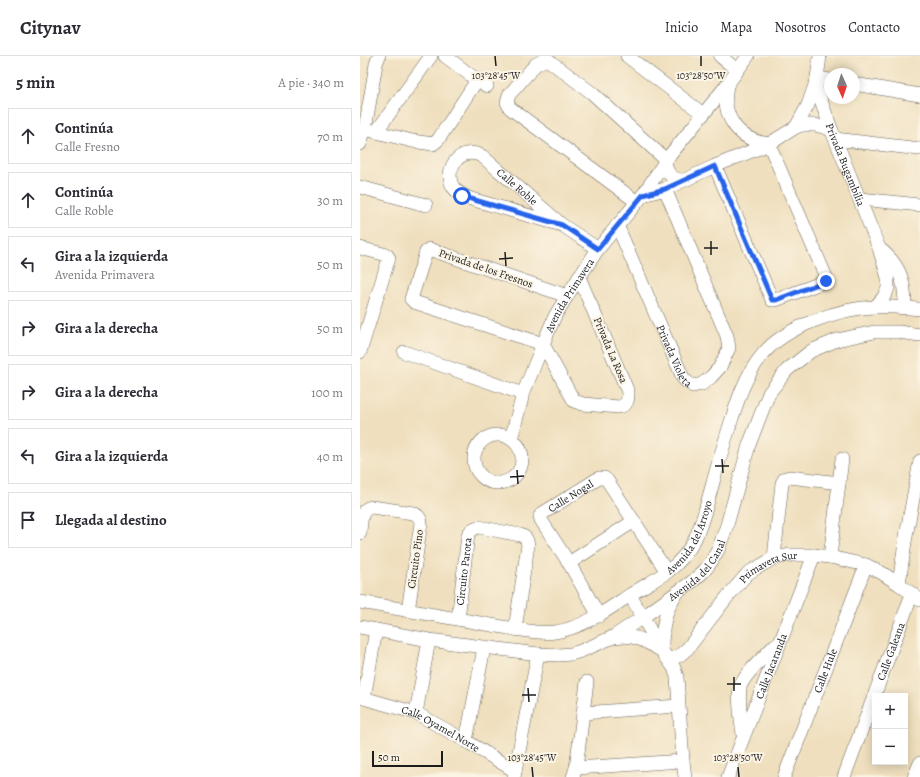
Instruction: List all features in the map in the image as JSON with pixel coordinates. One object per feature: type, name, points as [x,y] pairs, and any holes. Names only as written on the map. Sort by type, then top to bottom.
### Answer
[{"type":"street","points":[[370,130],[376,64],[379,56]]},
{"type":"street","points":[[360,144],[431,56]]},
{"type":"street","points":[[370,130],[412,141],[433,144],[438,140],[482,83],[445,56]]},
{"type":"street","points":[[627,56],[703,114]]},
{"type":"street","points":[[720,56],[738,70]]},
{"type":"street","name":"Avenida Primavera","points":[[511,439],[523,394],[555,316],[566,296],[598,249],[640,198],[666,160],[727,85],[748,56]]},
{"type":"street","name":"Privada Bugambilia","points":[[820,56],[817,90],[879,248],[888,278],[888,288],[886,293],[875,307]]},
{"type":"street","points":[[686,180],[678,180],[670,176],[666,168],[666,160],[592,93],[547,59],[536,64],[509,95],[508,102],[510,108],[640,198],[665,189],[686,180],[715,166],[769,144],[796,127],[802,125],[815,125],[827,128],[834,135],[920,149]]},
{"type":"street","points":[[796,127],[808,105],[817,78],[824,79]]},
{"type":"street","points":[[727,85],[725,99],[727,113],[734,125],[749,138],[769,144]]},
{"type":"street","points":[[860,85],[920,95]]},
{"type":"street","points":[[715,166],[772,300],[776,300],[824,283],[827,280],[826,277],[769,144]]},
{"type":"street","name":"Calle Roble","points":[[562,225],[462,196],[451,182],[451,172],[454,164],[459,157],[467,153],[482,156],[562,225],[598,249]]},
{"type":"street","points":[[360,187],[426,205]]},
{"type":"street","name":"Privada Violeta","points":[[617,225],[683,378],[693,386],[702,384],[711,378],[720,367],[729,348],[727,336],[665,189]]},
{"type":"street","points":[[860,199],[920,205]]},
{"type":"street","points":[[360,248],[387,255],[389,258],[360,352]]},
{"type":"street","name":"Privada Bugambilia","points":[[879,248],[891,259],[900,273],[904,289],[904,308]]},
{"type":"street","name":"Privada de los Fresnos","points":[[543,344],[412,300],[411,296],[426,252],[427,250],[431,250],[566,296]]},
{"type":"street","name":"Privada La Rosa","points":[[543,344],[568,392],[574,400],[583,404],[619,407],[624,406],[627,402],[628,392],[579,277]]},
{"type":"street","name":"Avenida del Arroyo","points":[[360,602],[515,629],[541,632],[554,632],[576,627],[599,616],[667,572],[686,554],[693,543],[701,527],[719,459],[738,399],[748,376],[772,344],[809,323],[850,310],[875,307],[920,309]]},
{"type":"street","name":"Avenida del Canal","points":[[360,627],[429,640],[484,648],[559,655],[581,651],[613,637],[648,614],[693,581],[711,562],[718,550],[727,525],[749,445],[769,393],[787,370],[811,351],[838,340],[874,332],[899,332],[920,335]]},
{"type":"street","points":[[404,352],[523,394]]},
{"type":"street","points":[[830,557],[842,459]]},
{"type":"street","points":[[899,584],[920,461]]},
{"type":"street","points":[[774,558],[782,484],[785,478],[790,477],[839,483]]},
{"type":"street","name":"Calle Nogal","points":[[599,616],[569,563],[541,520],[540,516],[543,513],[599,478],[604,478],[607,480],[634,520],[667,572]]},
{"type":"street","name":"Circuito Pino","points":[[360,533],[362,514],[367,507],[413,513],[420,518],[421,523],[408,611]]},
{"type":"street","points":[[569,563],[634,520]]},
{"type":"street","name":"Circuito Parota","points":[[458,619],[468,535],[470,531],[479,527],[520,534],[525,536],[528,540],[528,545],[515,629]]},
{"type":"street","name":"Primavera Sur","points":[[666,656],[680,655],[688,648],[728,596],[748,573],[774,558],[791,555],[814,555],[866,565],[882,573],[916,597]]},
{"type":"street","name":"Calle Jacaranda","points":[[728,777],[780,639],[814,555]]},
{"type":"street","name":"Calle Hule","points":[[784,777],[866,565]]},
{"type":"street","points":[[666,656],[663,629],[664,620],[676,594]]},
{"type":"street","points":[[630,595],[648,614],[666,656],[674,668],[677,677],[678,706],[685,777]]},
{"type":"street","name":"Calle Galeana","points":[[844,777],[916,597]]},
{"type":"street","points":[[362,698],[376,630]]},
{"type":"street","points":[[613,637],[623,636],[637,638],[666,656]]},
{"type":"street","points":[[743,737],[739,697],[740,686],[744,679],[780,639]]},
{"type":"street","points":[[416,714],[429,640]]},
{"type":"street","points":[[466,741],[484,648]]},
{"type":"street","points":[[515,774],[538,654]]},
{"type":"street","points":[[587,682],[574,772],[683,762]]},
{"type":"street","name":"Calle Oyamel Norte","points":[[362,698],[416,714],[466,741],[515,774]]},
{"type":"street","points":[[583,713],[678,706]]},
{"type":"street","points":[[914,777],[920,763]]},
{"type":"route","points":[[462,196],[562,225],[598,249],[643,195],[665,189],[715,166],[770,298],[772,300],[776,300],[826,281]]}]
